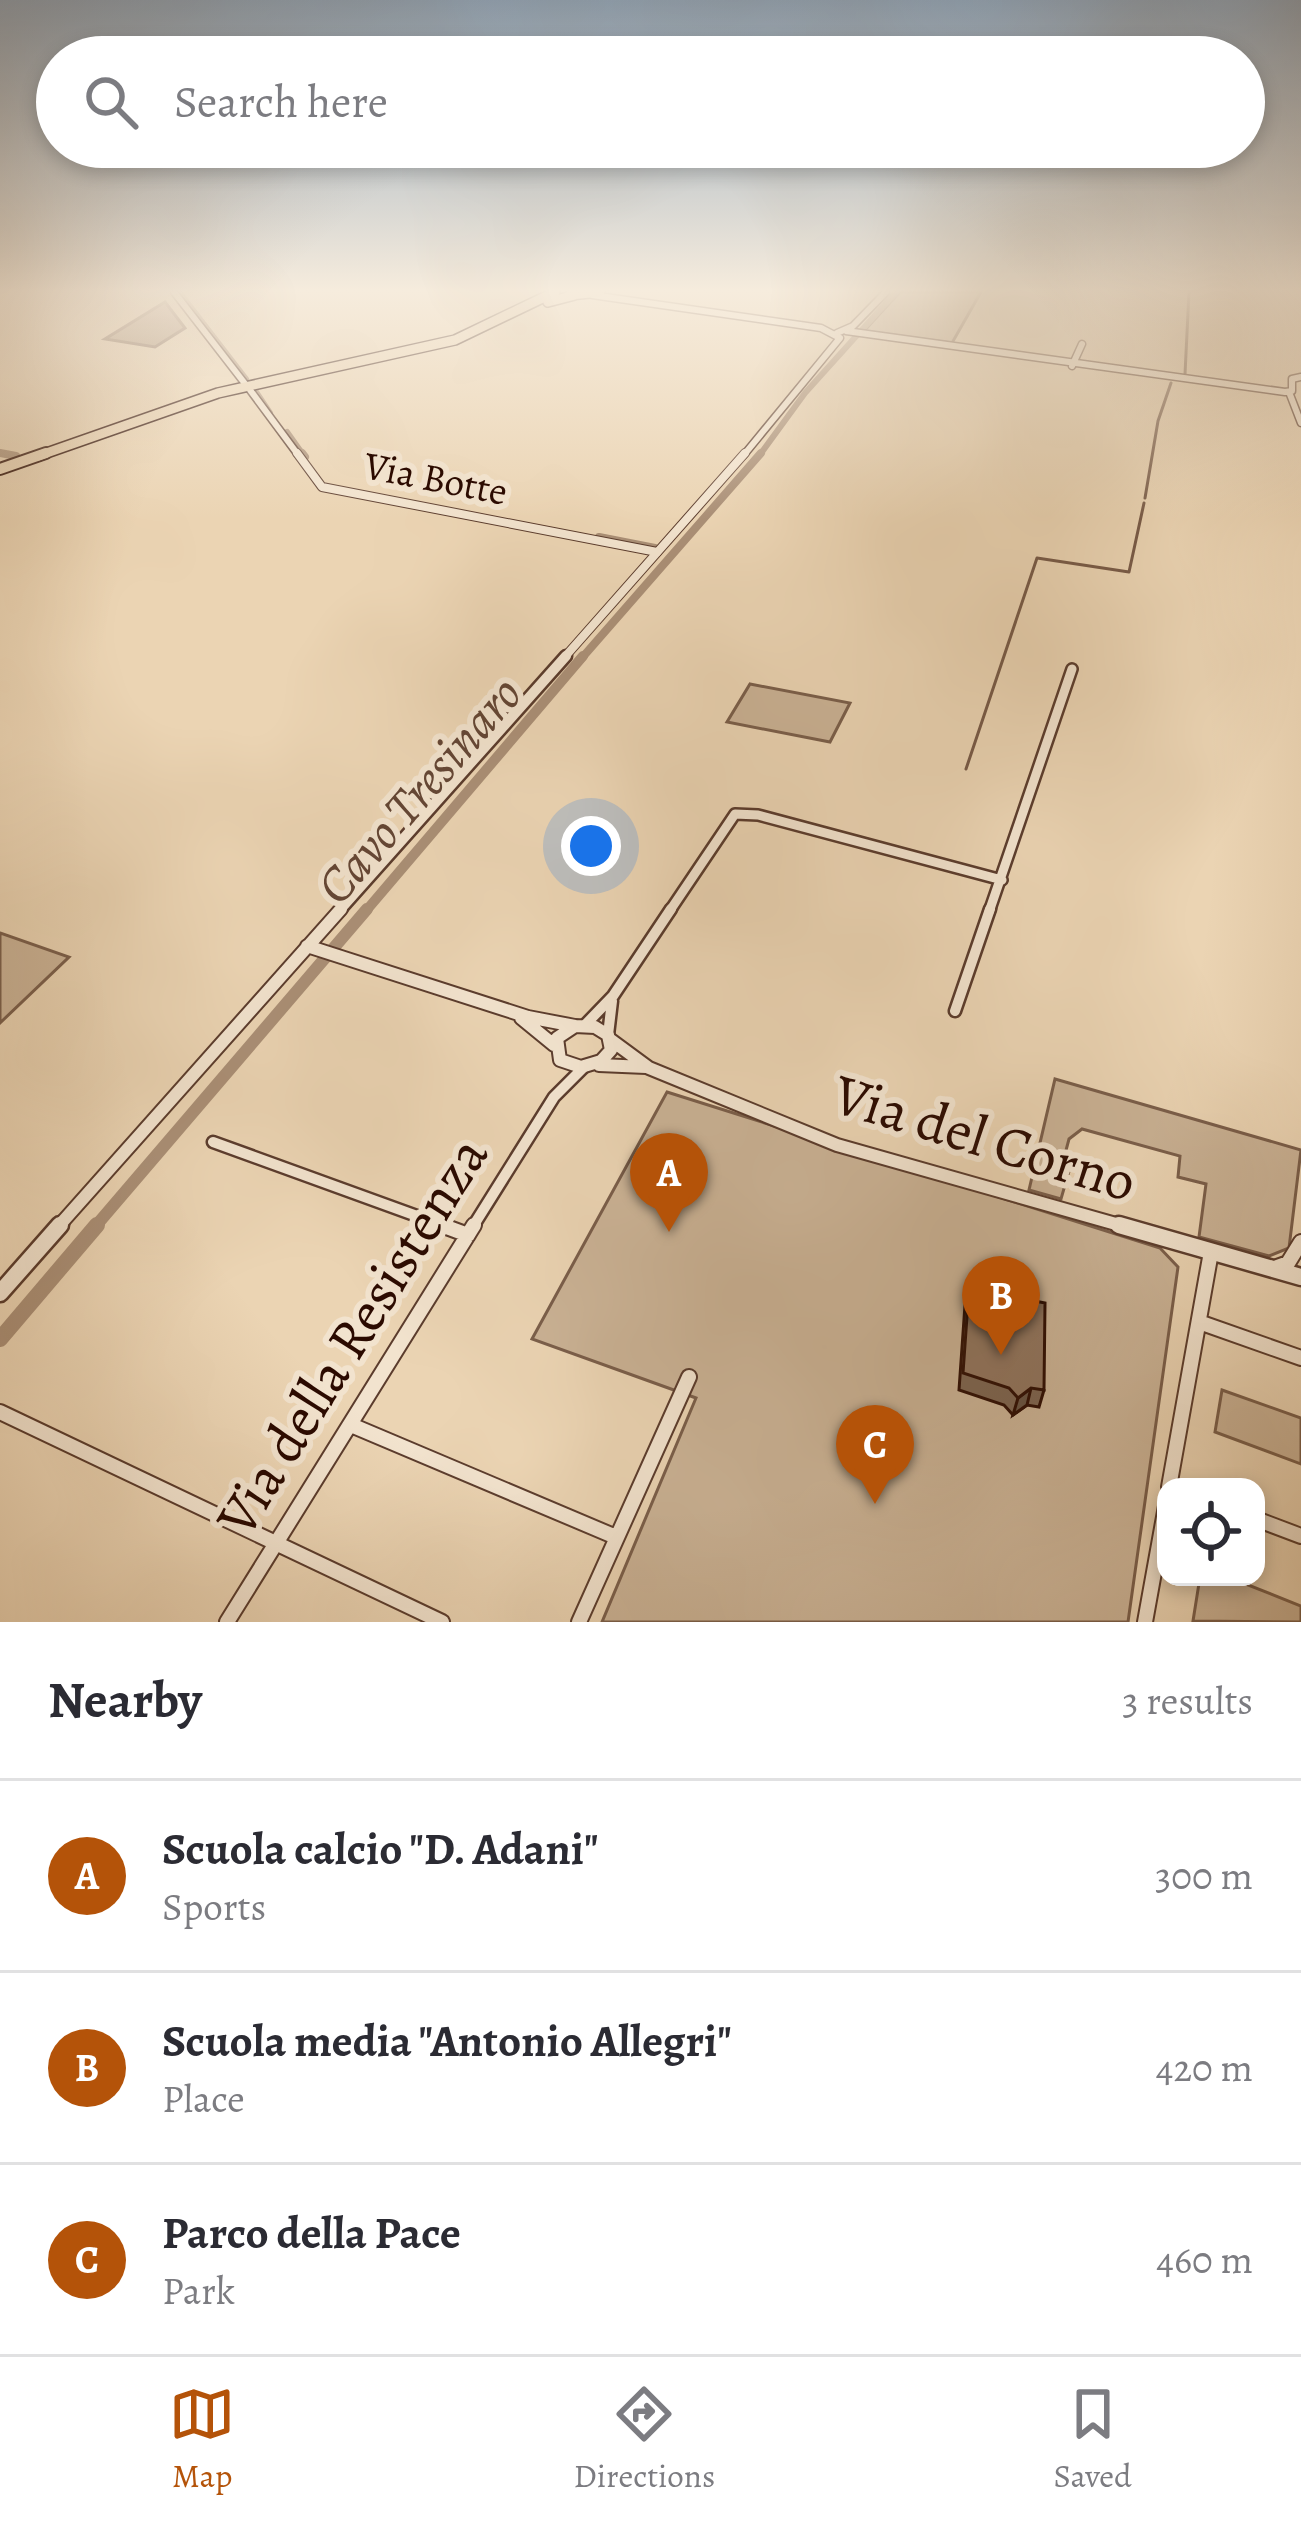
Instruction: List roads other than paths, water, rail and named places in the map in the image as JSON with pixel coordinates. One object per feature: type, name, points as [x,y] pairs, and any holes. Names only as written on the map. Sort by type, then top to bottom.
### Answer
[{"type":"main road","points":[[0,469],[248,388],[338,368]]},
{"type":"street","name":"Via Botte","points":[[232,368],[322,487],[658,552]]},
{"type":"street","points":[[0,1293],[313,948],[816,368]]},
{"type":"street","points":[[1086,368],[1289,392]]},
{"type":"street","points":[[1301,377],[1292,379],[1289,392],[1301,423]]},
{"type":"street","points":[[955,1012],[1072,669]]},
{"type":"street","points":[[555,1050],[613,996],[724,826],[740,812],[1002,880]]},
{"type":"street","name":"Via del Corno","points":[[313,948],[508,1010],[580,1026],[609,1038],[650,1068],[837,1144],[1301,1277]]},
{"type":"street","points":[[589,1067],[611,1050],[613,996]]},
{"type":"street","name":"Via del Corno","points":[[508,1010],[555,1050],[589,1067],[650,1068]]},
{"type":"street","name":"Via della Resistenza","points":[[227,1622],[554,1097],[562,1068],[555,1050]]},
{"type":"street","name":"Via della Resistenza","points":[[554,1097],[589,1067]]},
{"type":"street","points":[[213,1142],[468,1235]]},
{"type":"street","points":[[1272,1268],[1288,1263],[1301,1242]]},
{"type":"street","points":[[1172,1478],[1211,1252]]},
{"type":"street","points":[[1198,1322],[1301,1358]]},
{"type":"street","points":[[579,1622],[689,1377]]},
{"type":"street","points":[[0,1412],[442,1622]]},
{"type":"street","points":[[350,1425],[616,1537]]},
{"type":"street","points":[[1265,1522],[1301,1536]]},
{"type":"street","points":[[1145,1622],[1157,1556]]},
{"type":"waterway","points":[[237,368],[246,379]]},
{"type":"waterway","name":"Cavo Tresinaro","points":[[759,456],[828,368]]},
{"type":"waterway","points":[[1185,368],[1185,374]]},
{"type":"waterway","points":[[1145,498],[1158,421],[1171,383]]},
{"type":"waterway","points":[[252,386],[270,413]]},
{"type":"waterway","points":[[287,432],[304,456]]},
{"type":"waterway","points":[[15,456],[0,453],[16,456]]},
{"type":"waterway","points":[[302,453],[305,457]]},
{"type":"waterway","name":"Cavo Tresinaro","points":[[581,659],[761,453]]},
{"type":"waterway","points":[[966,769],[1037,558],[1129,572],[1144,503]]},
{"type":"waterway","points":[[599,537],[655,548]]},
{"type":"waterway","name":"Cavo Tresinaro","points":[[365,912],[583,656]]},
{"type":"waterway","name":"Cavo Tresinaro","points":[[94,1228],[367,909]]},
{"type":"waterway","name":"Cavo Tresinaro","points":[[0,1339],[97,1225]]},
{"type":"place","name":"Scuola calcio \"D. Adani\"","points":[[669,1232]]},
{"type":"place","name":"Scuola media \"Antonio Allegri\"","points":[[1001,1355]]},
{"type":"place","name":"Parco della Pace","points":[[875,1504]]}]
